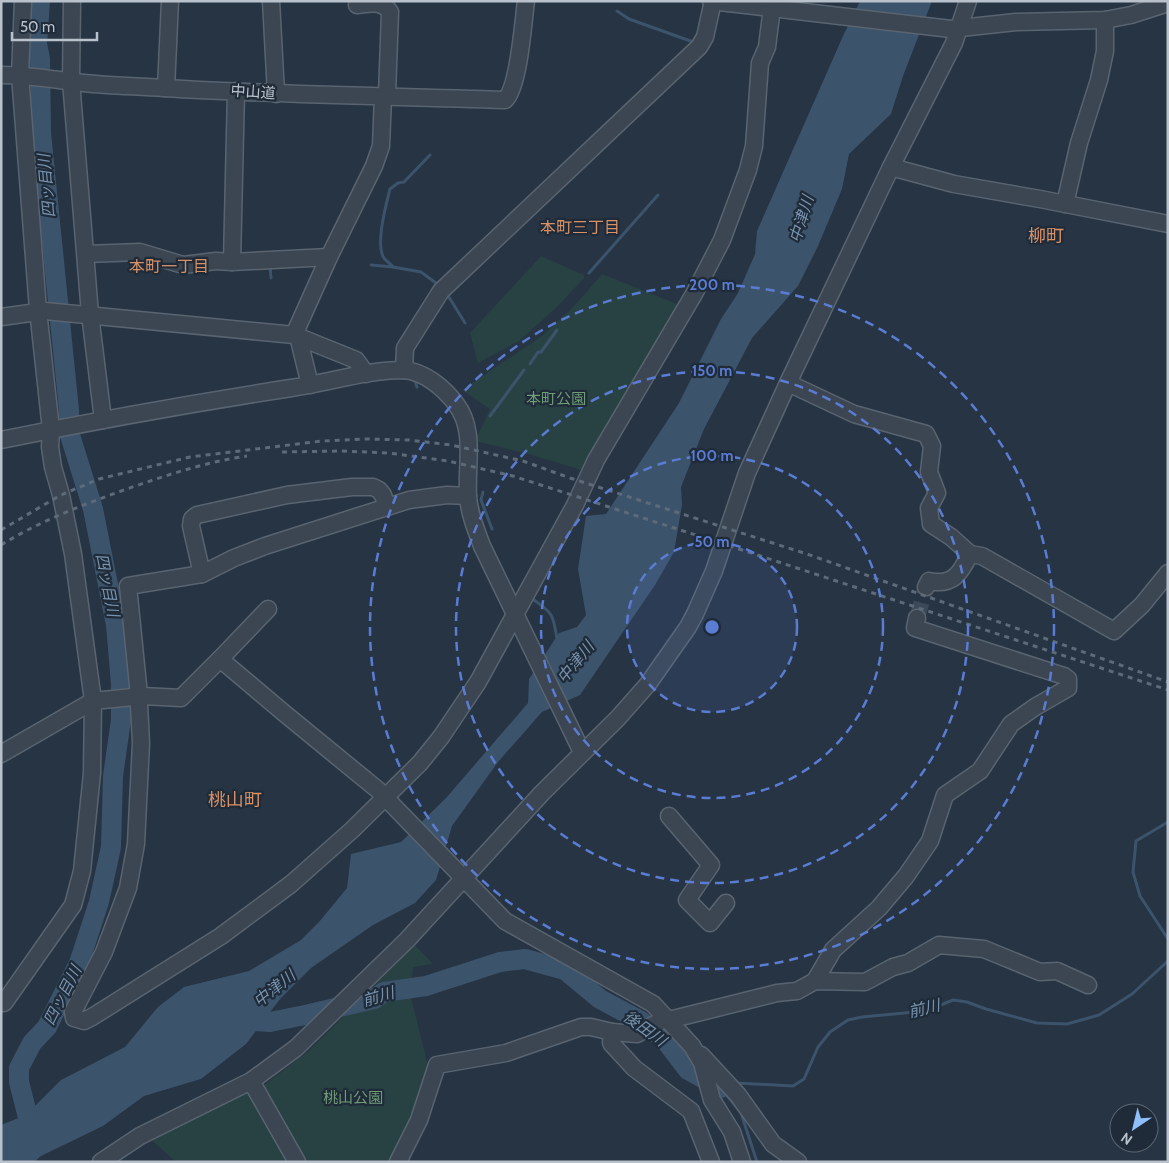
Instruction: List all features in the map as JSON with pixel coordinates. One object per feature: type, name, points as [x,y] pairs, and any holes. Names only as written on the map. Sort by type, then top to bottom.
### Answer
[{"type":"street","points":[[4,1003],[73,905],[82,871],[92,772],[96,701],[73,554],[50,447],[54,429],[41,311],[23,75],[23,1]]},
{"type":"street","points":[[72,1],[64,80],[86,254],[83,314],[95,421]]},
{"type":"street","points":[[166,88],[170,1]]},
{"type":"street","points":[[271,1],[276,94]]},
{"type":"street","name":"中山道","points":[[23,75],[166,88],[276,94],[505,100],[510,95],[518,60],[526,1]]},
{"type":"street","points":[[404,370],[405,348],[440,291],[699,47],[705,38],[712,1],[772,7],[812,7],[842,17],[955,29],[1016,22],[1105,20],[1131,15],[1168,3]]},
{"type":"street","points":[[101,1162],[140,1136],[251,1082],[312,1033],[408,940],[459,875],[542,793],[578,746],[618,718],[648,684],[695,614],[714,571],[747,473],[891,167],[954,43],[955,29],[968,1]]},
{"type":"street","points":[[310,386],[296,335],[329,257],[361,191],[369,179],[382,146],[390,12],[386,6],[380,4],[357,5]]},
{"type":"street","points":[[468,496],[431,496],[409,500],[265,546],[234,558],[202,574],[128,586],[134,698],[141,743],[136,844],[128,888],[104,952],[73,1012],[74,1018],[84,1021],[92,1017],[244,920],[291,884],[388,800],[441,737],[478,682],[514,613],[575,505],[596,460],[694,294],[722,240],[748,170],[754,146],[760,63],[767,47],[772,7]]},
{"type":"street","points":[[1065,204],[1079,143],[1100,80],[1105,51],[1105,20]]},
{"type":"street","points":[[1,75],[23,75]]},
{"type":"street","points":[[232,262],[236,91]]},
{"type":"street","points":[[891,167],[954,184],[1168,224]]},
{"type":"street","points":[[86,254],[140,252],[184,265],[216,261],[232,262],[329,257]]},
{"type":"street","points":[[1,317],[41,311],[296,335],[356,360],[366,374]]},
{"type":"street","points":[[1,440],[186,404],[310,386],[366,374],[404,370],[432,380],[456,404],[465,419],[468,438],[468,496],[470,514],[482,546],[578,746]]},
{"type":"street","points":[[788,383],[854,414],[926,434],[932,446],[929,472],[937,493],[929,508],[931,524],[951,537],[970,554],[982,556],[1114,631],[1142,605],[1168,573]]},
{"type":"street","points":[[202,574],[191,526],[192,519],[197,515],[287,495],[373,487],[383,495],[387,507]]},
{"type":"street","points":[[926,587],[929,580],[946,582],[953,578],[963,568],[970,554]]},
{"type":"street","points":[[1,754],[96,701],[134,698],[181,698],[268,609]]},
{"type":"street","points":[[815,981],[833,950],[879,908],[906,876],[930,841],[945,795],[980,770],[1011,724],[1035,707],[1068,688],[1068,679],[1064,676],[915,628],[918,618]]},
{"type":"street","points":[[220,659],[359,773],[388,800],[505,921],[653,1004],[665,1020],[738,1095],[773,1144],[798,1162]]},
{"type":"street","points":[[669,816],[711,865],[687,900],[710,923],[726,903]]},
{"type":"street","points":[[398,1162],[420,1120],[437,1065],[506,1053],[581,1027],[637,1034],[665,1020],[777,993],[797,991],[815,981],[865,982],[893,967],[908,963],[939,945],[984,949],[1040,972],[1057,971],[1088,985]]},
{"type":"street","points":[[612,1032],[611,1043],[634,1068],[690,1111],[711,1162]]},
{"type":"street","points":[[708,1066],[712,1100],[732,1132],[742,1162]]},
{"type":"street","points":[[251,1082],[297,1162]]},
{"type":"green space","points":[[541,256],[584,275],[584,278],[557,307],[519,341],[478,363],[470,333]]},
{"type":"green space","name":"本町公園","points":[[602,274],[682,306],[581,470],[532,455],[475,441],[490,409],[462,390],[542,336],[574,306]]},
{"type":"green space","name":"桃山公園","points":[[415,945],[433,964],[413,967],[410,994],[429,1070],[415,1117],[393,1162],[176,1162],[149,1138],[264,1085],[309,1051]]},
{"type":"water","name":"中津川","points":[[860,1],[932,1],[903,76],[891,114],[849,154],[842,189],[818,246],[798,286],[752,338],[704,429],[681,487],[682,505],[674,552],[655,585],[580,695],[542,712],[498,762],[452,826],[436,880],[415,903],[373,925],[311,968],[280,999],[246,1044],[201,1079],[144,1096],[103,1126],[41,1156],[34,1162],[1,1162],[1,1125],[26,1115],[61,1080],[125,1047],[158,1007],[184,987],[249,971],[301,940],[319,922],[347,888],[351,854],[401,842],[446,798],[528,703],[529,679],[559,633],[577,627],[586,615],[578,569],[586,516],[606,514],[679,403],[721,319],[738,293],[755,254],[757,231]]},
{"type":"waterway","name":"四ッ目川","points":[[34,1141],[19,1082],[19,1068],[32,1043],[47,1027],[79,963],[99,902],[111,847],[113,776],[121,720],[121,684],[116,625],[93,509],[69,432],[69,410],[41,133],[40,59],[37,44],[40,1]]},
{"type":"waterway","points":[[617,11],[629,19],[696,43]]},
{"type":"waterway","points":[[393,267],[384,258],[381,244],[382,225],[390,189],[398,183],[404,182],[430,155]]},
{"type":"waterway","points":[[589,273],[658,195]]},
{"type":"waterway","points":[[371,265],[421,272],[440,286]]},
{"type":"waterway","points":[[270,266],[271,278]]},
{"type":"waterway","points":[[447,294],[465,323]]},
{"type":"waterway","points":[[530,364],[557,330]]},
{"type":"waterway","points":[[490,416],[524,370]]},
{"type":"waterway","points":[[414,378],[417,387]]},
{"type":"waterway","points":[[483,492],[481,500],[492,529]]},
{"type":"waterway","points":[[534,600],[552,616],[557,639]]},
{"type":"waterway","name":"前川","points":[[1168,822],[1136,841],[1133,872],[1140,896],[1168,939]]},
{"type":"waterway","name":"前川","points":[[237,1020],[270,1022],[305,1015],[374,999],[384,992],[426,986],[500,962],[525,959],[565,970],[600,999],[641,1021],[665,1040],[688,1070],[721,1088]]},
{"type":"waterway","name":"前川","points":[[736,1083],[793,1086],[804,1079],[818,1047],[830,1032],[848,1020],[862,1017],[926,1011],[953,1000],[967,1002],[1037,1023],[1067,1024],[1099,1015],[1132,994],[1168,961]]},
{"type":"waterway","name":"後田川","points":[[721,1088],[741,1113],[757,1162]]},
{"type":"tunnel","points":[[917,618],[926,587]]},
{"type":"railway","points":[[1,530],[61,495],[99,479],[190,457],[322,441],[365,439],[409,440],[451,445],[523,461],[570,478],[807,554],[1168,682]]},
{"type":"railway","points":[[282,452],[342,451],[389,453],[448,461],[513,476],[1168,690]]},
{"type":"railway","points":[[1,545],[46,521],[108,496],[185,470],[247,456]]},
{"type":"district","name":"本町三丁目","points":[[580,227]]},
{"type":"district","name":"柳町","points":[[1046,236]]},
{"type":"district","name":"本町一丁目","points":[[169,266]]},
{"type":"district","name":"桃山町","points":[[235,800]]}]
